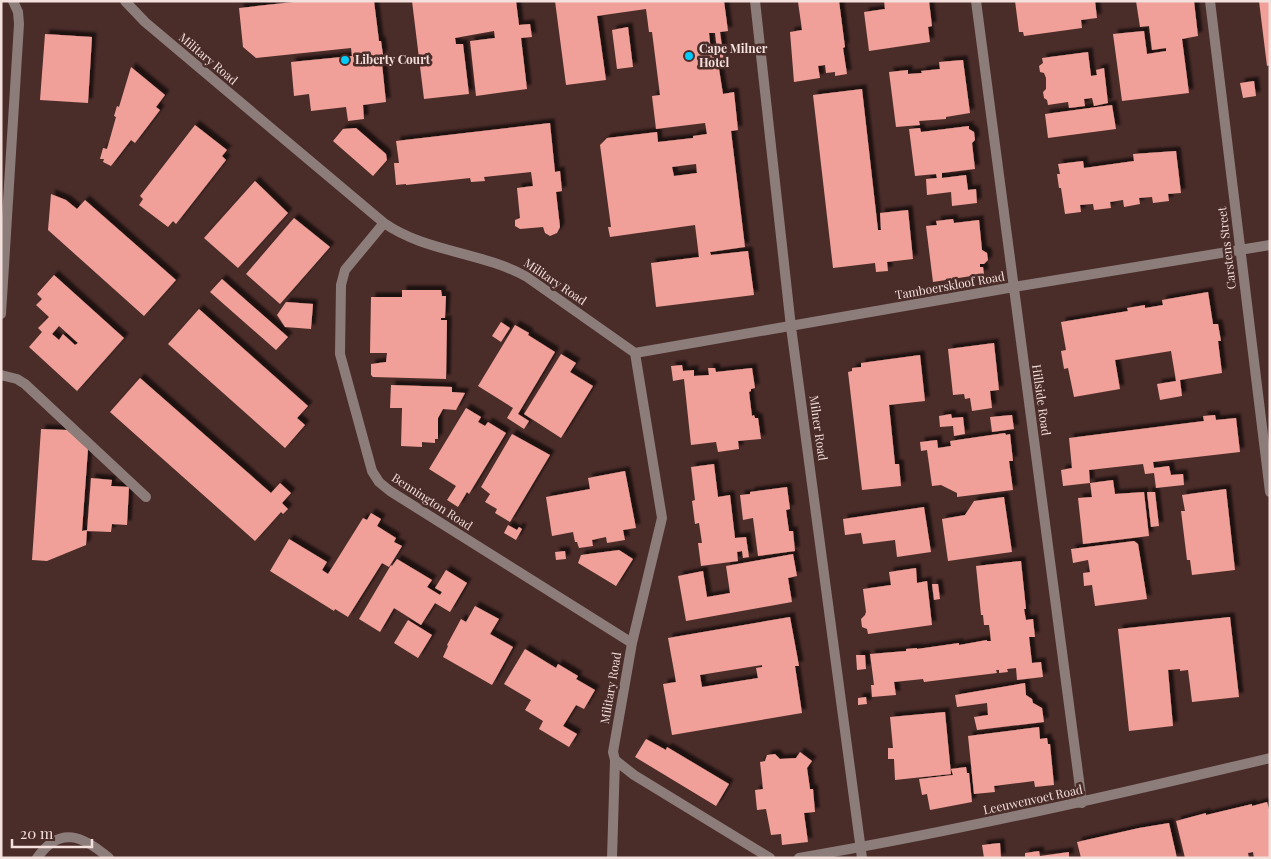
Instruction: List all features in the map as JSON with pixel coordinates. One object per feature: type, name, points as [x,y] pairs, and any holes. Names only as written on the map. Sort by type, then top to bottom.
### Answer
[{"type":"street","points":[[1,314],[5,174],[19,24],[18,12],[13,1]]},
{"type":"street","name":"Military Road","points":[[125,1],[145,22],[396,232],[511,268],[528,277],[635,353],[662,518],[632,643],[613,752],[615,760],[612,858]]},
{"type":"street","name":"Milner Road","points":[[755,1],[791,327],[862,853]]},
{"type":"street","name":"Hillside Road","points":[[976,1],[1082,803]]},
{"type":"street","name":"Carstens Street","points":[[1210,1],[1270,492]]},
{"type":"street","name":"Bennington Road","points":[[384,223],[345,270],[341,285],[340,354],[372,472],[390,491],[632,643]]},
{"type":"street","name":"Tamboerskloof Road","points":[[635,353],[1014,287],[1270,245]]},
{"type":"street","points":[[1,375],[17,379],[25,384],[146,497]]},
{"type":"street","name":"Leeuwenvoet Road","points":[[799,858],[862,853],[1270,758]]},
{"type":"street","points":[[615,760],[634,774],[770,858]]},
{"type":"street","points":[[37,858],[45,846],[54,840],[68,838],[77,838],[92,844],[109,858]]},
{"type":"building","name":"Liberty Court","points":[[303,1],[374,1],[379,41],[381,41],[383,55],[381,54],[386,102],[363,105],[364,119],[348,121],[346,107],[311,111],[309,94],[294,96],[291,62],[352,56],[351,48],[256,58],[243,47],[239,8]]},
{"type":"building","points":[[412,1],[516,1],[519,25],[530,24],[532,37],[521,38],[527,89],[476,96],[470,41],[495,38],[494,31],[455,38],[456,44],[463,44],[469,94],[424,99]]},
{"type":"building","points":[[555,1],[724,1],[728,31],[720,32],[725,68],[719,69],[723,94],[734,92],[738,130],[731,131],[745,247],[710,252],[711,255],[748,251],[754,295],[656,307],[651,263],[699,257],[695,225],[610,237],[608,227],[611,227],[600,145],[607,138],[657,132],[658,142],[693,138],[693,136],[707,134],[705,123],[656,129],[652,96],[660,95],[652,32],[649,32],[646,9],[597,16],[606,80],[566,85]],"holes":[[[709,33],[715,33],[717,50],[711,51]],[[696,164],[697,173],[674,176],[672,167]]]},
{"type":"building","points":[[839,1],[847,74],[835,76],[835,72],[826,73],[825,65],[818,66],[820,78],[794,82],[790,32],[802,30],[798,2]]},
{"type":"building","points":[[884,1],[929,1],[932,26],[928,27],[930,42],[869,51],[864,12],[885,9]]},
{"type":"building","points":[[1015,1],[1095,1],[1097,18],[1081,20],[1082,28],[1024,36],[1023,32],[1019,32]]},
{"type":"building","points":[[1136,1],[1194,1],[1198,36],[1182,39],[1189,93],[1122,101],[1113,34],[1144,31],[1147,54],[1166,51],[1166,48],[1152,50],[1149,26],[1140,27]]},
{"type":"building","points":[[1259,1],[1270,1],[1270,65],[1267,66]]},
{"type":"building","points":[[628,27],[633,67],[617,69],[612,30]]},
{"type":"building","points":[[45,34],[92,37],[88,103],[40,100]]},
{"type":"building","points":[[1088,52],[1091,76],[1097,75],[1096,70],[1104,68],[1108,103],[1094,106],[1092,98],[1084,99],[1085,106],[1069,108],[1068,102],[1048,105],[1043,92],[1046,89],[1046,78],[1044,73],[1040,72],[1039,66],[1043,63],[1042,58]]},
{"type":"building","points":[[963,60],[970,113],[946,117],[946,119],[919,121],[920,125],[896,127],[889,72],[908,70],[908,74],[922,73],[921,71],[940,69],[939,62]]},
{"type":"building","points":[[131,67],[165,95],[156,107],[160,110],[135,143],[131,140],[111,166],[103,162],[104,159],[100,159],[103,148],[107,149],[116,117],[114,116],[117,106],[119,107]]},
{"type":"building","points":[[1254,81],[1256,96],[1243,98],[1240,83]]},
{"type":"building","points":[[862,89],[878,230],[881,230],[880,213],[908,210],[913,259],[887,262],[888,271],[876,272],[875,263],[833,268],[813,95]]},
{"type":"building","points":[[1112,105],[1116,129],[1048,138],[1045,114]]},
{"type":"building","points":[[550,123],[555,172],[560,171],[562,191],[556,192],[560,227],[557,233],[550,236],[545,233],[543,227],[520,229],[515,226],[515,220],[520,218],[517,188],[533,186],[531,172],[484,177],[485,181],[471,182],[470,178],[396,185],[394,163],[399,163],[396,141]]},
{"type":"building","points":[[195,125],[227,150],[222,156],[226,160],[176,224],[173,221],[168,227],[139,205],[143,199],[140,196]]},
{"type":"building","points":[[969,126],[969,129],[974,132],[975,140],[972,143],[975,169],[942,173],[942,178],[966,175],[968,190],[976,189],[977,203],[952,206],[951,192],[927,195],[926,179],[937,178],[936,174],[915,176],[909,129],[920,128],[921,132]]},
{"type":"building","points":[[356,128],[386,154],[387,160],[373,176],[333,141],[343,129]]},
{"type":"building","points":[[1176,151],[1181,193],[1168,194],[1169,201],[1153,203],[1152,197],[1139,198],[1140,204],[1124,207],[1123,200],[1110,202],[1111,208],[1094,210],[1093,204],[1080,205],[1081,212],[1065,214],[1057,174],[1060,174],[1058,164],[1083,161],[1084,168],[1134,161],[1133,154]]},
{"type":"building","points":[[255,181],[288,213],[238,268],[204,238]]},
{"type":"building","points":[[51,194],[66,200],[77,209],[85,200],[176,280],[144,316],[48,230]]},
{"type":"building","points":[[294,218],[330,247],[280,304],[246,274]]},
{"type":"building","points":[[953,219],[954,223],[979,220],[982,250],[987,253],[988,260],[984,264],[980,264],[980,267],[983,267],[984,274],[933,282],[926,226],[937,225],[936,221]]},
{"type":"building","points":[[54,275],[124,338],[77,391],[29,347],[42,332],[38,328],[49,317],[36,305],[42,299],[37,294]],"holes":[[[59,326],[78,343],[75,345],[63,334],[59,340],[52,334]]]},
{"type":"building","points":[[222,279],[288,337],[276,350],[210,292]]},
{"type":"building","points":[[402,290],[441,290],[442,296],[446,296],[445,318],[441,318],[441,320],[447,320],[446,379],[373,377],[371,375],[371,364],[386,362],[387,353],[370,353],[371,297],[402,297]]},
{"type":"building","points":[[1208,292],[1213,324],[1218,324],[1221,341],[1218,341],[1222,373],[1180,380],[1182,396],[1160,400],[1157,384],[1176,381],[1171,351],[1115,360],[1120,389],[1074,397],[1068,368],[1064,369],[1061,351],[1066,350],[1061,322],[1128,311],[1127,308],[1145,305],[1145,308],[1163,305],[1162,300]]},
{"type":"building","points":[[286,302],[313,304],[311,329],[285,327],[277,315]]},
{"type":"building","points":[[199,309],[308,406],[297,418],[305,425],[285,448],[168,344]]},
{"type":"building","points":[[501,322],[510,328],[501,342],[492,336]]},
{"type":"building","points":[[515,325],[555,352],[518,414],[529,421],[524,429],[507,418],[513,408],[478,386]]},
{"type":"building","points":[[994,343],[999,390],[990,391],[992,408],[972,411],[970,398],[965,399],[964,394],[953,395],[948,349]]},
{"type":"building","points":[[561,354],[576,363],[570,372],[593,386],[561,438],[524,414]]},
{"type":"building","points":[[920,355],[925,401],[889,405],[895,464],[899,464],[901,486],[862,490],[848,372],[852,371],[852,368],[861,367],[861,363]]},
{"type":"building","points":[[682,365],[683,371],[694,370],[694,376],[709,375],[708,368],[715,368],[716,372],[752,368],[755,388],[749,392],[752,416],[754,415],[755,418],[758,418],[761,439],[738,441],[739,449],[718,452],[716,442],[691,445],[684,379],[673,381],[671,366]]},
{"type":"building","points":[[140,378],[271,493],[280,483],[291,493],[282,503],[288,509],[283,514],[281,512],[255,541],[110,412]]},
{"type":"building","points":[[391,385],[452,387],[452,392],[465,393],[456,410],[443,409],[438,418],[438,439],[435,439],[435,443],[422,442],[422,447],[401,446],[402,408],[390,408]]},
{"type":"building","points":[[466,408],[481,417],[478,422],[485,426],[488,422],[506,433],[469,494],[467,492],[458,507],[447,500],[456,486],[429,469]]},
{"type":"building","points":[[951,414],[952,418],[963,417],[965,434],[954,436],[953,426],[940,427],[939,416]]},
{"type":"building","points":[[1012,415],[1014,429],[992,432],[990,417]]},
{"type":"building","points":[[1215,415],[1216,420],[1236,418],[1240,452],[1153,462],[1154,468],[1169,466],[1171,475],[1183,474],[1184,485],[1156,488],[1154,473],[1145,474],[1143,464],[1089,470],[1090,483],[1063,486],[1061,470],[1072,468],[1069,438],[1204,421],[1203,416]]},
{"type":"building","points":[[41,429],[67,430],[88,449],[82,531],[87,530],[86,545],[47,561],[32,560]]},
{"type":"building","points":[[1005,433],[1006,435],[1010,434],[1013,461],[1009,461],[1013,490],[957,497],[957,493],[941,485],[932,486],[927,450],[921,451],[920,442],[937,440],[938,448],[951,446],[950,441]]},
{"type":"building","points":[[512,434],[550,455],[510,522],[495,513],[497,509],[485,502],[490,494],[481,487]]},
{"type":"building","points":[[714,464],[718,497],[730,495],[735,538],[746,537],[749,557],[743,558],[742,551],[737,552],[738,561],[701,566],[698,543],[702,543],[699,523],[695,524],[692,501],[695,500],[691,467]]},
{"type":"building","points":[[625,471],[636,528],[623,530],[625,540],[607,543],[606,537],[592,540],[593,546],[579,548],[577,542],[575,542],[573,532],[552,536],[546,497],[590,489],[588,478]]},
{"type":"building","points":[[91,478],[112,480],[111,486],[129,487],[127,525],[112,524],[111,532],[87,531]]},
{"type":"building","points":[[1113,480],[1115,494],[1144,492],[1149,536],[1083,544],[1078,498],[1092,497],[1090,483]]},
{"type":"building","points":[[787,487],[790,509],[786,510],[789,531],[793,531],[795,551],[758,556],[753,518],[743,520],[740,495]]},
{"type":"building","points":[[1226,489],[1235,570],[1192,575],[1190,560],[1187,560],[1181,511],[1185,511],[1182,495]]},
{"type":"building","points":[[1147,492],[1155,492],[1159,526],[1151,527]]},
{"type":"building","points":[[1004,497],[1012,552],[948,561],[942,519],[965,515],[974,501]]},
{"type":"building","points":[[924,507],[931,552],[897,557],[895,540],[863,544],[861,533],[845,535],[843,519]]},
{"type":"building","points":[[371,513],[381,519],[377,526],[396,538],[394,542],[402,546],[389,567],[382,563],[348,617],[335,609],[334,611],[270,571],[289,539],[327,562],[322,570],[328,574],[363,518],[367,520]]},
{"type":"building","points":[[508,525],[517,530],[519,527],[522,529],[516,540],[504,533]]},
{"type":"building","points":[[1134,541],[1138,544],[1147,599],[1095,606],[1092,585],[1084,586],[1083,573],[1090,572],[1088,560],[1073,563],[1071,549]]},
{"type":"building","points":[[619,550],[633,559],[616,586],[578,563],[581,555]]},
{"type":"building","points":[[565,551],[566,559],[556,560],[555,552]]},
{"type":"building","points":[[793,554],[797,576],[788,578],[792,602],[686,621],[678,576],[703,571],[707,597],[730,593],[726,566]]},
{"type":"building","points":[[397,559],[432,580],[427,587],[440,595],[442,592],[435,588],[446,570],[467,583],[450,612],[435,603],[421,625],[394,608],[380,632],[359,619],[391,565]]},
{"type":"building","points":[[1021,561],[1026,620],[1033,619],[1035,637],[1029,637],[1032,663],[1041,662],[1043,677],[1017,680],[1016,668],[1007,669],[1008,672],[999,673],[999,670],[996,670],[997,673],[924,682],[923,679],[894,682],[896,695],[872,697],[871,685],[874,685],[870,654],[991,641],[989,625],[984,625],[983,615],[981,615],[976,566]]},
{"type":"building","points":[[916,568],[917,583],[927,581],[932,625],[868,634],[867,629],[862,627],[861,619],[866,612],[863,589],[891,585],[889,572]]},
{"type":"building","points":[[932,584],[938,584],[940,599],[934,600]]},
{"type":"building","points":[[475,606],[499,619],[490,634],[513,647],[492,685],[443,657],[447,645],[461,619],[466,622]]},
{"type":"building","points":[[790,617],[799,666],[795,666],[802,713],[672,735],[663,684],[676,682],[668,638]],"holes":[[[762,665],[762,667],[756,668],[758,678],[702,687],[700,675]]]},
{"type":"building","points":[[1230,617],[1239,697],[1192,702],[1188,670],[1168,670],[1173,726],[1129,731],[1118,629]]},
{"type":"building","points":[[408,620],[432,635],[418,658],[394,643]]},
{"type":"building","points":[[525,649],[556,668],[558,664],[578,676],[576,679],[595,690],[584,709],[576,705],[563,726],[577,734],[569,747],[539,729],[543,721],[525,710],[531,700],[504,684]]},
{"type":"building","points":[[856,655],[865,655],[866,669],[857,670]]},
{"type":"building","points":[[1025,683],[1026,695],[1032,699],[1033,703],[1042,708],[1044,722],[977,730],[974,717],[988,715],[987,703],[957,707],[955,695]]},
{"type":"building","points":[[866,697],[867,704],[858,705],[858,698]]},
{"type":"building","points":[[945,712],[951,774],[895,780],[894,759],[888,759],[888,748],[893,748],[890,717]]},
{"type":"building","points":[[1039,727],[1040,739],[1047,738],[1048,744],[1050,744],[1054,785],[1035,787],[1034,781],[994,786],[995,792],[974,794],[968,736]]},
{"type":"building","points":[[646,739],[666,750],[667,747],[729,784],[716,806],[635,757]]},
{"type":"building","points":[[800,752],[812,761],[807,768],[810,789],[813,789],[815,812],[804,813],[808,842],[782,845],[781,834],[771,835],[766,809],[757,810],[755,790],[763,789],[760,762],[765,761],[767,755],[775,754],[780,759],[796,758]]},
{"type":"building","points":[[966,767],[967,773],[969,773],[972,802],[930,810],[927,794],[922,795],[919,779],[953,775],[951,769]]},
{"type":"building","points":[[1267,802],[1270,813],[1270,858],[1254,858],[1253,852],[1248,853],[1249,858],[1185,858],[1176,821],[1206,813],[1206,815]]},
{"type":"building","points":[[1169,823],[1177,858],[1081,858],[1077,842]]},
{"type":"building","points":[[1000,843],[1001,858],[984,858],[982,845]]},
{"type":"building","points":[[1039,851],[1040,856],[1069,852],[1069,858],[1025,858],[1025,853]]},
{"type":"place","name":"Cape Milner Hotel","points":[[689,56]]},
{"type":"place","name":"Liberty Court","points":[[345,60]]}]
